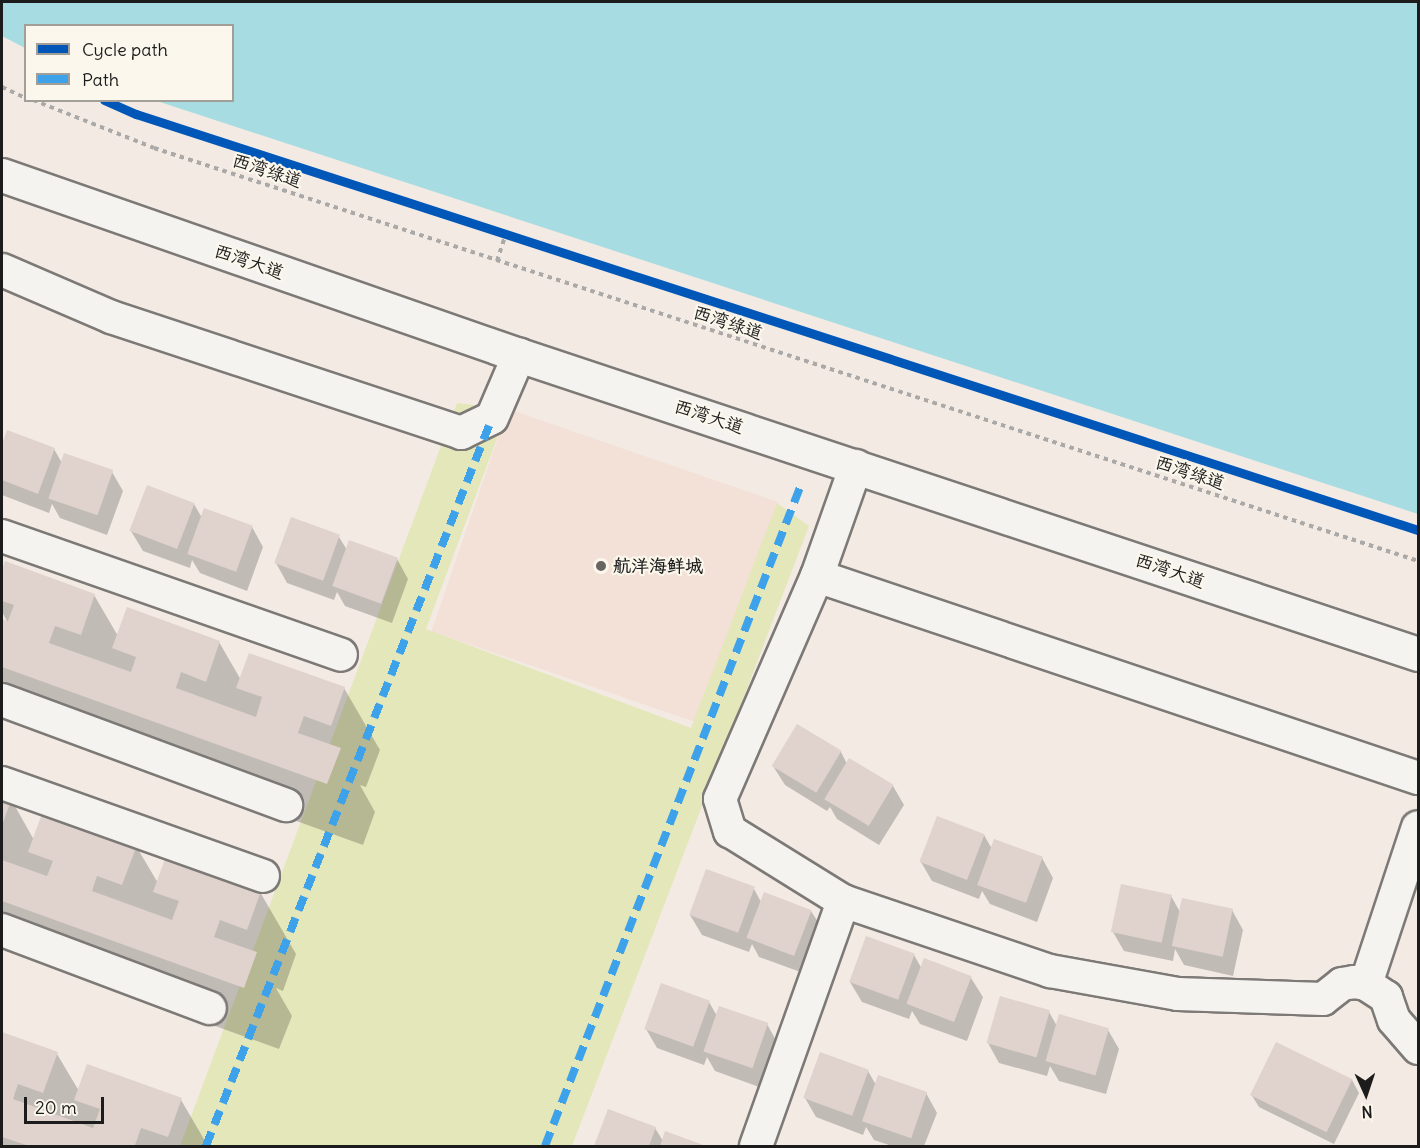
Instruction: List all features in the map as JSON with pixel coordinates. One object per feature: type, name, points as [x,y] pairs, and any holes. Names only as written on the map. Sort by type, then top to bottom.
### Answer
[{"type":"main road","name":"西湾大道","points":[[2,175],[519,355],[856,465],[1419,654]]},
{"type":"lane","points":[[2,270],[111,317],[461,433],[492,418],[519,355]]},
{"type":"lane","points":[[856,465],[817,576],[720,799],[730,831],[843,901],[1050,971],[1178,994],[1323,999],[1342,984],[1354,982],[1366,984],[1386,997],[1394,1020],[1419,1048]]},
{"type":"lane","points":[[2,536],[341,655]]},
{"type":"lane","points":[[817,576],[1419,778]]},
{"type":"lane","points":[[2,700],[286,805]]},
{"type":"lane","points":[[2,783],[263,876]]},
{"type":"lane","points":[[1366,984],[1419,827]]},
{"type":"lane","points":[[756,1146],[843,901]]},
{"type":"lane","points":[[2,930],[210,1008]]},
{"type":"path","points":[[2,87],[24,97]]},
{"type":"path","points":[[495,230],[518,238]]},
{"type":"path","points":[[497,261],[506,234]]},
{"type":"shaded area","name":"航洋海鲜城","points":[[508,409],[777,502],[701,724],[431,631]]},
{"type":"green space","points":[[457,403],[508,409],[426,629],[691,728],[777,503],[809,526],[572,1146],[180,1146]]},
{"type":"water","points":[[2,2],[1418,2],[1418,514],[160,102],[234,102],[234,24],[24,24],[24,47],[2,36]]},
{"type":"building","points":[[7,430],[55,448],[38,494],[2,480],[2,444]]},
{"type":"building","points":[[64,453],[113,470],[98,515],[48,498]]},
{"type":"building","points":[[147,485],[195,503],[177,549],[129,531]]},
{"type":"building","points":[[204,508],[253,526],[236,572],[187,554]]},
{"type":"building","points":[[291,517],[340,535],[323,581],[274,563]]},
{"type":"building","points":[[349,540],[398,558],[381,604],[332,586]]},
{"type":"building","points":[[5,561],[95,594],[81,635],[55,626],[49,643],[131,672],[136,657],[112,648],[127,607],[220,641],[206,682],[181,672],[176,688],[256,717],[262,697],[236,688],[249,653],[345,687],[331,726],[304,716],[298,733],[341,748],[327,784],[2,667],[2,619],[8,621],[14,605],[2,601],[2,570]]},
{"type":"building","points":[[797,724],[842,751],[816,793],[772,766]]},
{"type":"building","points":[[849,758],[894,785],[869,826],[824,799]]},
{"type":"building","points":[[2,794],[12,798],[2,825]]},
{"type":"building","points":[[43,811],[137,845],[122,885],[97,876],[92,891],[172,920],[179,901],[153,892],[166,856],[261,891],[247,930],[220,920],[214,937],[257,952],[244,988],[2,901],[2,860],[47,876],[53,861],[28,852]]},
{"type":"building","points":[[937,816],[985,834],[967,880],[919,862]]},
{"type":"building","points":[[994,839],[1043,857],[1026,903],[977,885]]},
{"type":"building","points":[[706,869],[755,887],[738,933],[689,915]]},
{"type":"building","points":[[1121,884],[1172,895],[1162,943],[1111,932]]},
{"type":"building","points":[[764,892],[812,910],[794,956],[746,938]]},
{"type":"building","points":[[1182,898],[1233,909],[1223,957],[1172,946]]},
{"type":"building","points":[[866,936],[915,954],[898,1000],[849,982]]},
{"type":"building","points":[[924,958],[972,976],[954,1022],[906,1004]]},
{"type":"building","points":[[661,983],[710,1001],[693,1047],[644,1029]]},
{"type":"building","points":[[1000,996],[1050,1010],[1036,1057],[986,1043]]},
{"type":"building","points":[[719,1006],[768,1023],[753,1068],[703,1051]]},
{"type":"building","points":[[1059,1014],[1109,1028],[1095,1075],[1045,1061]]},
{"type":"building","points":[[2,1032],[58,1052],[43,1093],[18,1084],[13,1099],[93,1128],[100,1109],[74,1100],[87,1064],[182,1098],[168,1137],[141,1128],[135,1145],[140,1146],[29,1146],[2,1137]]},
{"type":"building","points":[[1276,1042],[1352,1079],[1327,1132],[1250,1095]]},
{"type":"building","points":[[820,1052],[869,1070],[852,1116],[803,1098]]},
{"type":"building","points":[[878,1075],[927,1092],[911,1138],[862,1121]]},
{"type":"building","points":[[608,1109],[656,1127],[649,1146],[594,1146]]},
{"type":"building","points":[[665,1131],[706,1146],[660,1146]]},
{"type":"marked path","points":[[206,1146],[492,418]]},
{"type":"marked path","points":[[545,1146],[802,482]]},
{"type":"cycle path","name":"西湾绿道","points":[[109,102],[136,114],[1418,530]]},
{"type":"place","name":"航洋海鲜城","points":[[601,566]]}]
